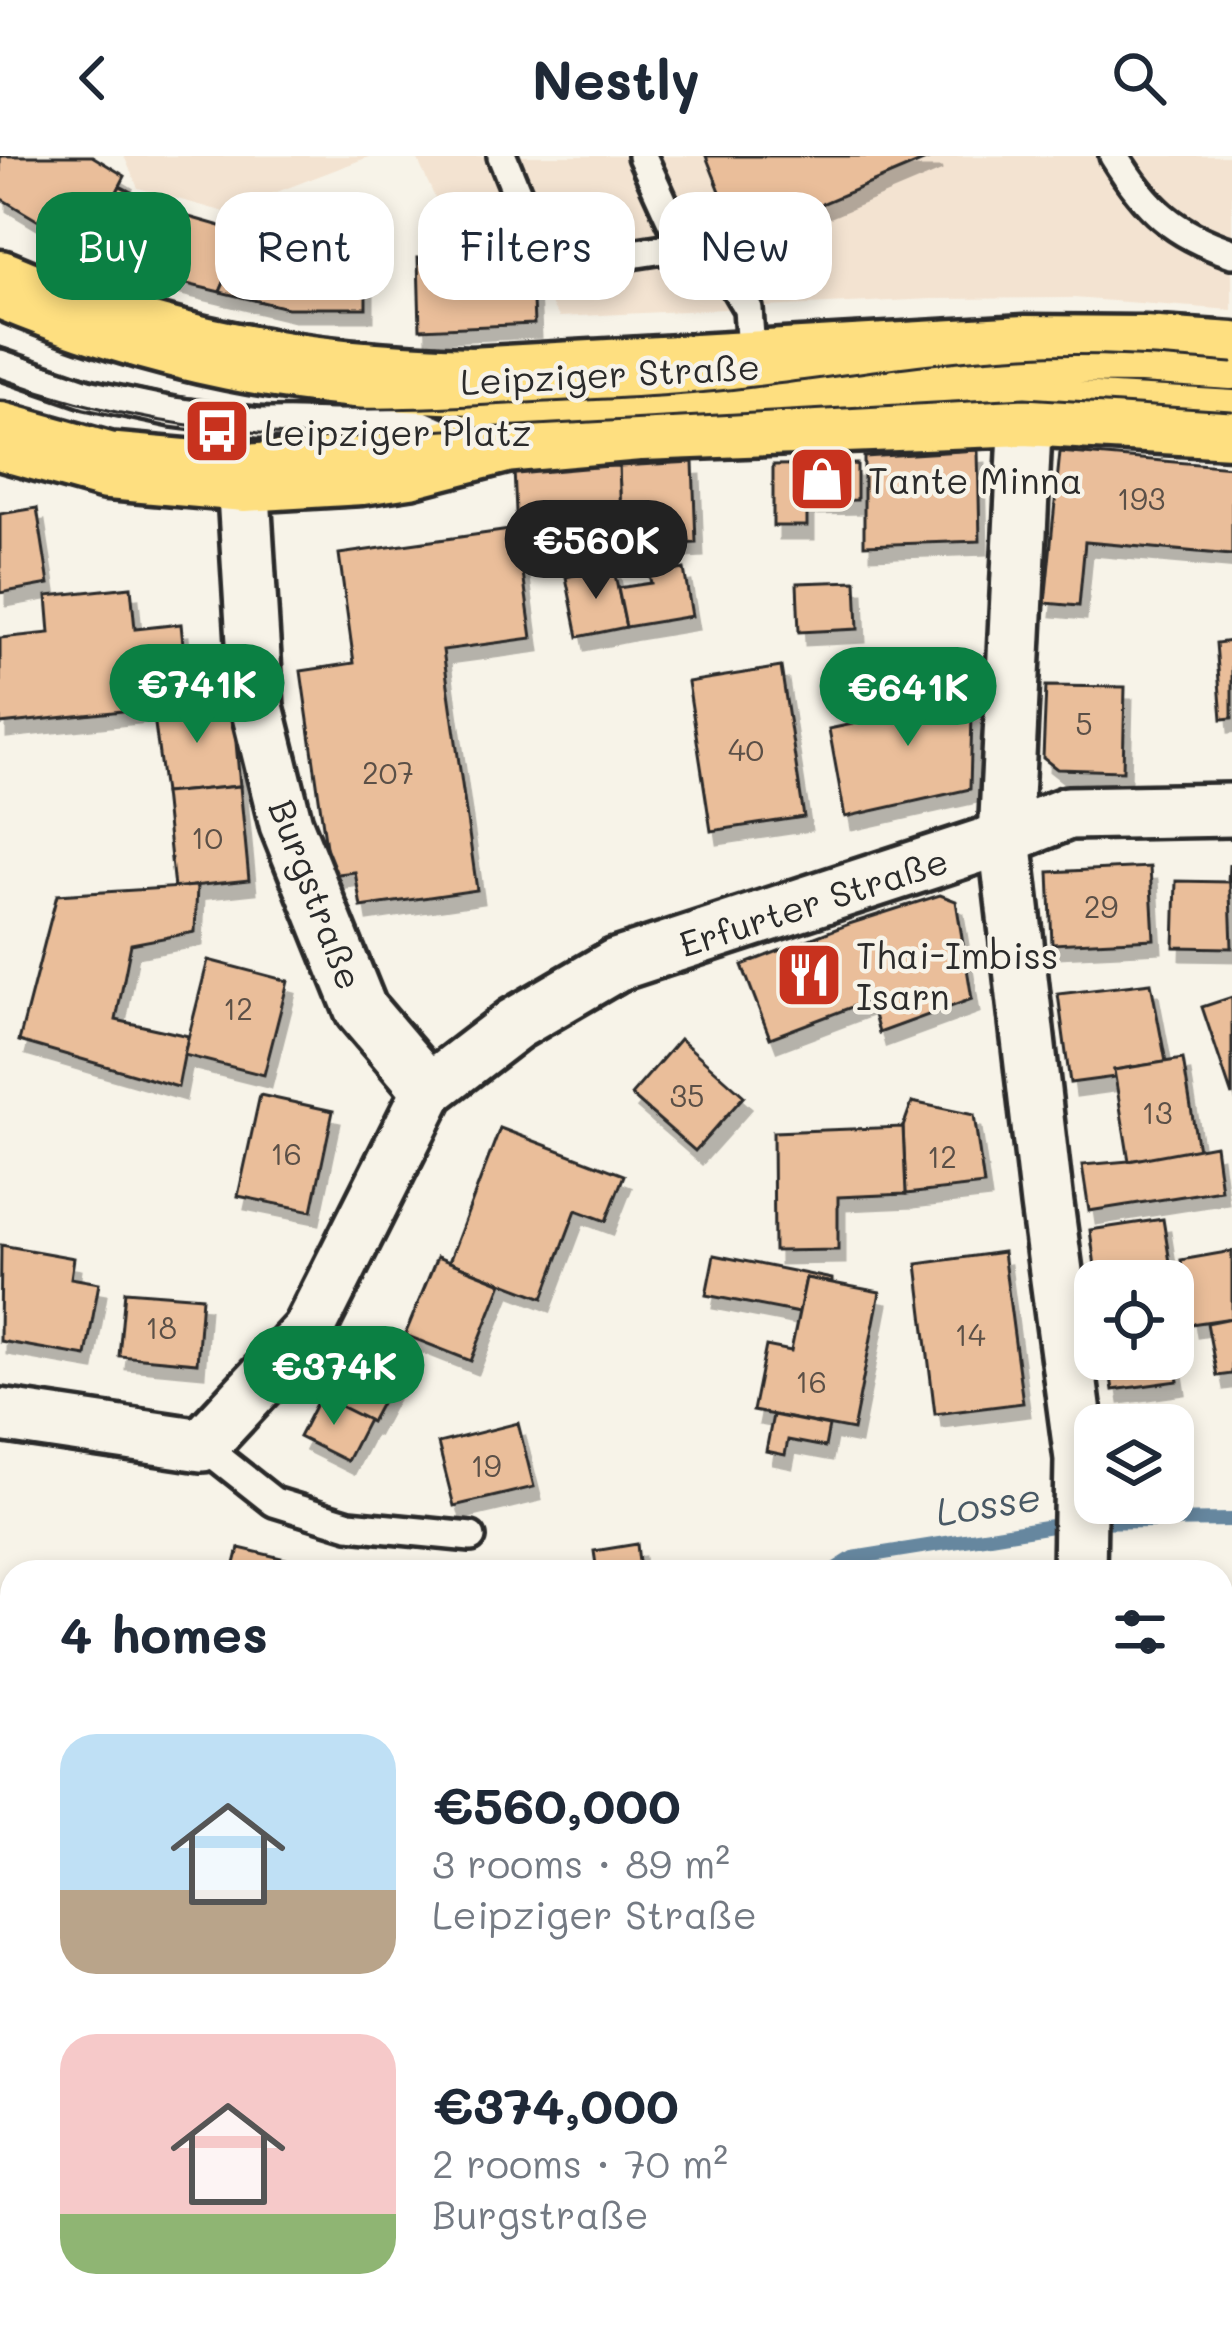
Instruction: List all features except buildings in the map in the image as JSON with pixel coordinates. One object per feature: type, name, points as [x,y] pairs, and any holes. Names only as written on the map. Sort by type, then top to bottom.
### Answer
[{"type":"main road","name":"Leipziger Straße","points":[[0,284],[109,327],[188,349],[326,371],[472,381],[754,395],[1026,380],[1143,350],[1232,356]]},
{"type":"main road","points":[[1026,380],[1232,424]]},
{"type":"main road","points":[[0,436],[107,466],[243,478],[408,464],[442,434],[505,439],[641,427],[754,395]]},
{"type":"street","points":[[1026,380],[1005,838],[1081,1460],[1079,1560]]},
{"type":"street","name":"Burgstraße","points":[[243,478],[257,707],[286,824],[361,1010],[429,1090]]},
{"type":"street","name":"Erfurter Straße","points":[[429,1090],[515,1024],[616,964],[1005,838],[1068,813],[1232,811]]},
{"type":"street","points":[[0,1415],[202,1445],[308,1331],[429,1090]]},
{"type":"lane","points":[[502,156],[533,233],[554,255],[612,257],[659,250]]},
{"type":"lane","points":[[642,156],[659,193]]},
{"type":"lane","points":[[1114,156],[1138,196],[1193,241],[1232,253]]},
{"type":"lane","points":[[743,300],[748,309],[754,395]]},
{"type":"lane","points":[[0,364],[87,394],[218,419],[442,434],[472,381]]},
{"type":"lane","points":[[202,1445],[274,1502],[350,1525],[471,1537]]},
{"type":"shaded area","points":[[124,156],[371,156],[277,192],[215,192],[215,209],[191,203],[191,192],[138,188]]},
{"type":"shaded area","points":[[416,156],[1232,156],[1232,310],[1073,298],[932,299],[559,317],[549,300],[635,300],[635,192],[432,192]]},
{"type":"waterway","name":"Losse","points":[[850,1560],[1077,1522],[1232,1520]]},
{"type":"tram line","points":[[0,347],[130,387],[195,399],[325,409],[668,395],[1024,356],[1232,363]]},
{"type":"tram line","points":[[0,378],[80,403],[158,420],[321,437],[1025,398],[1232,411]]},
{"type":"place","name":"Leipziger Platz","points":[[217,431]]},
{"type":"place","name":"Tante Minna","points":[[822,479]]},
{"type":"place","name":"Thai-Imbiss Isarn","points":[[809,975]]}]
